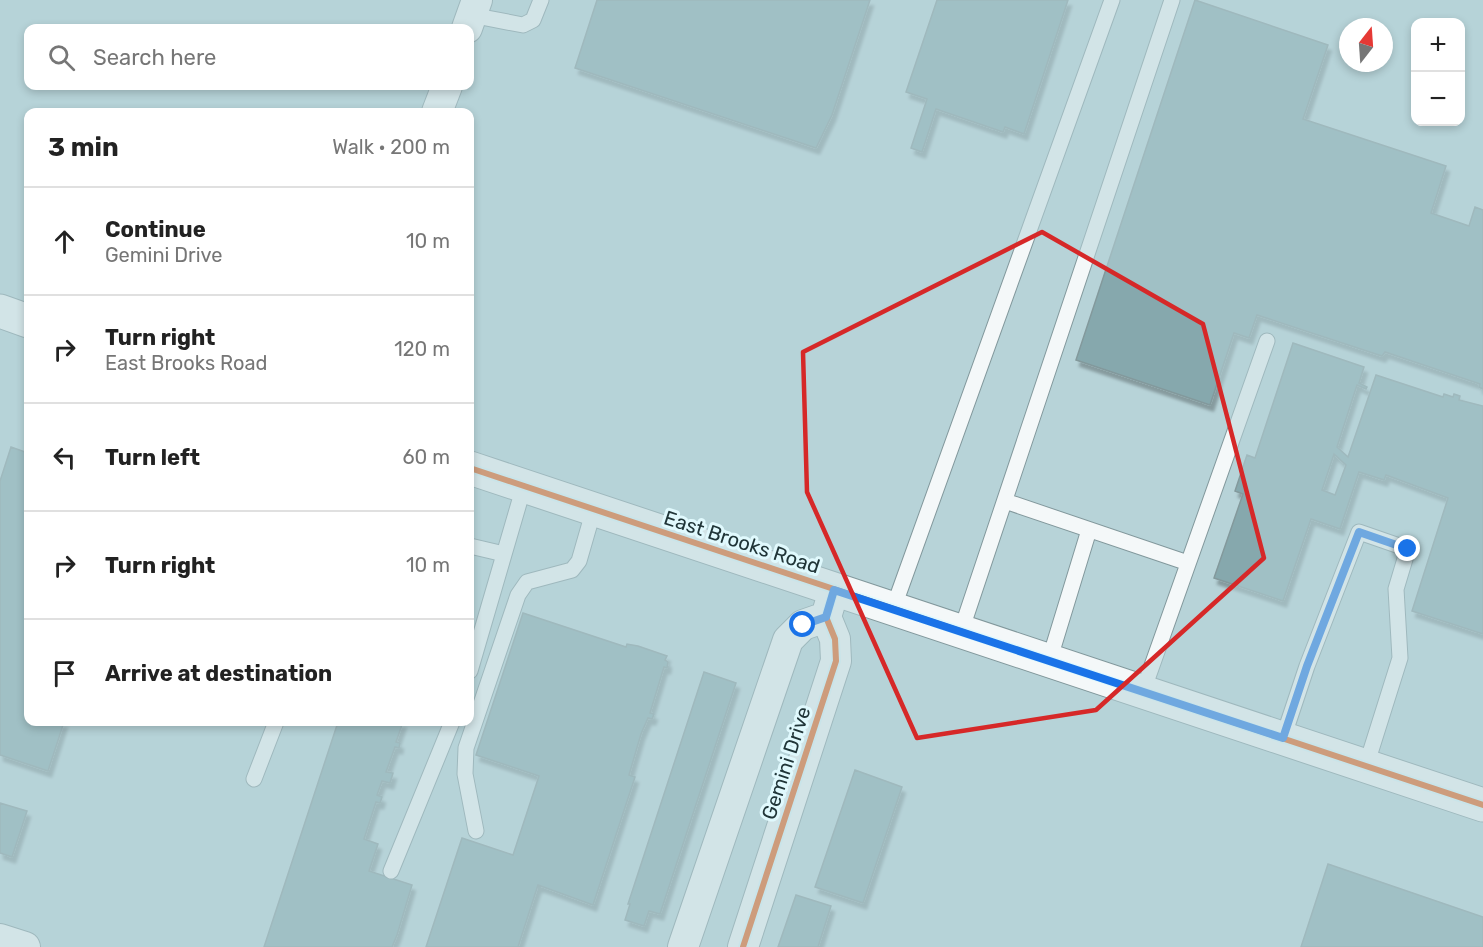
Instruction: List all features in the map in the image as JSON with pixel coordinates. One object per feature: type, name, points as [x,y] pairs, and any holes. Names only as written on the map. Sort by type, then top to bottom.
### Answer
[{"type":"main road","points":[[0,311],[24,320]]},
{"type":"main road","name":"East Brooks Road","points":[[474,469],[594,509],[830,603],[893,609],[1483,805]]},
{"type":"street","points":[[439,108],[445,90]]},
{"type":"street","name":"Gemini Drive","points":[[683,947],[788,640],[830,603]]},
{"type":"street","name":"Gemini Drive","points":[[743,947],[836,661],[830,603]]},
{"type":"street","points":[[0,939],[25,947]]},
{"type":"lane","points":[[472,15],[523,25],[533,20],[541,0]]},
{"type":"lane","points":[[893,609],[1112,0]]},
{"type":"lane","points":[[961,631],[1172,0]]},
{"type":"lane","points":[[1143,692],[1267,341]]},
{"type":"lane","points":[[474,658],[524,486]]},
{"type":"lane","points":[[1005,501],[1188,563]]},
{"type":"lane","points":[[499,574],[528,582],[572,570],[579,561],[594,509]]},
{"type":"lane","points":[[1049,661],[1089,530]]},
{"type":"lane","points":[[1283,738],[1307,666],[1359,532],[1408,549],[1396,589],[1400,658],[1366,766]]},
{"type":"lane","points":[[474,547],[504,554]]},
{"type":"lane","points":[[474,724],[518,595],[528,582]]},
{"type":"lane","points":[[254,779],[274,726]]},
{"type":"lane","points":[[391,872],[450,726]]},
{"type":"lane","points":[[473,726],[466,748],[465,774],[476,831]]},
{"type":"highlighted area","points":[[1042,232],[1203,324],[1264,558],[1096,710],[917,738],[807,492],[803,352]]},
{"type":"building","points":[[597,0],[870,0],[832,115],[816,148],[575,68]]},
{"type":"building","points":[[937,0],[1068,0],[1024,134],[1005,127],[1003,132],[936,109],[922,152],[911,148],[927,99],[906,92]]},
{"type":"building","points":[[1195,0],[1328,45],[1303,119],[1446,166],[1431,213],[1469,226],[1475,207],[1483,210],[1483,389],[1479,387],[1480,384],[1385,352],[1382,356],[1257,315],[1249,338],[1234,333],[1210,405],[1076,360]]},
{"type":"building","points":[[1293,343],[1364,367],[1359,383],[1367,387],[1366,389],[1357,385],[1337,447],[1348,457],[1376,375],[1443,397],[1444,394],[1453,397],[1454,394],[1460,396],[1459,400],[1483,406],[1483,634],[1412,611],[1448,498],[1386,475],[1384,480],[1359,472],[1340,529],[1311,519],[1283,601],[1214,578],[1243,494],[1235,491],[1247,455],[1255,458]],"holes":[[[1334,454],[1346,465],[1335,495],[1322,490]]]},
{"type":"building","points":[[11,447],[24,452],[24,726],[63,726],[48,771],[0,755],[0,481]]},
{"type":"building","points":[[523,613],[626,647],[627,644],[638,646],[667,656],[665,660],[668,662],[667,668],[664,667],[650,713],[654,714],[652,719],[648,718],[641,734],[629,775],[635,777],[593,905],[538,885],[518,947],[426,947],[462,838],[513,855],[539,776],[476,755]]},
{"type":"building","points":[[704,672],[736,683],[660,914],[649,911],[644,926],[625,920],[630,904],[628,904]]},
{"type":"building","points":[[337,726],[402,726],[396,742],[400,743],[399,748],[395,747],[386,772],[393,773],[390,783],[382,781],[377,795],[382,797],[380,803],[376,802],[364,839],[378,844],[369,871],[412,885],[392,947],[264,947]]},
{"type":"building","points":[[855,770],[902,787],[863,903],[815,887]]},
{"type":"building","points":[[0,803],[27,811],[12,857],[0,853]]},
{"type":"building","points":[[1328,864],[1483,917],[1483,947],[1301,947]]},
{"type":"building","points":[[796,895],[831,906],[818,947],[778,947]]},
{"type":"cycle path","points":[[474,469],[1483,805]]},
{"type":"cycle path","points":[[743,947],[836,661],[835,639],[826,617],[834,590]]},
{"type":"route","points":[[803,625],[826,617],[834,590],[1283,738],[1307,666],[1359,532],[1408,549]]}]
